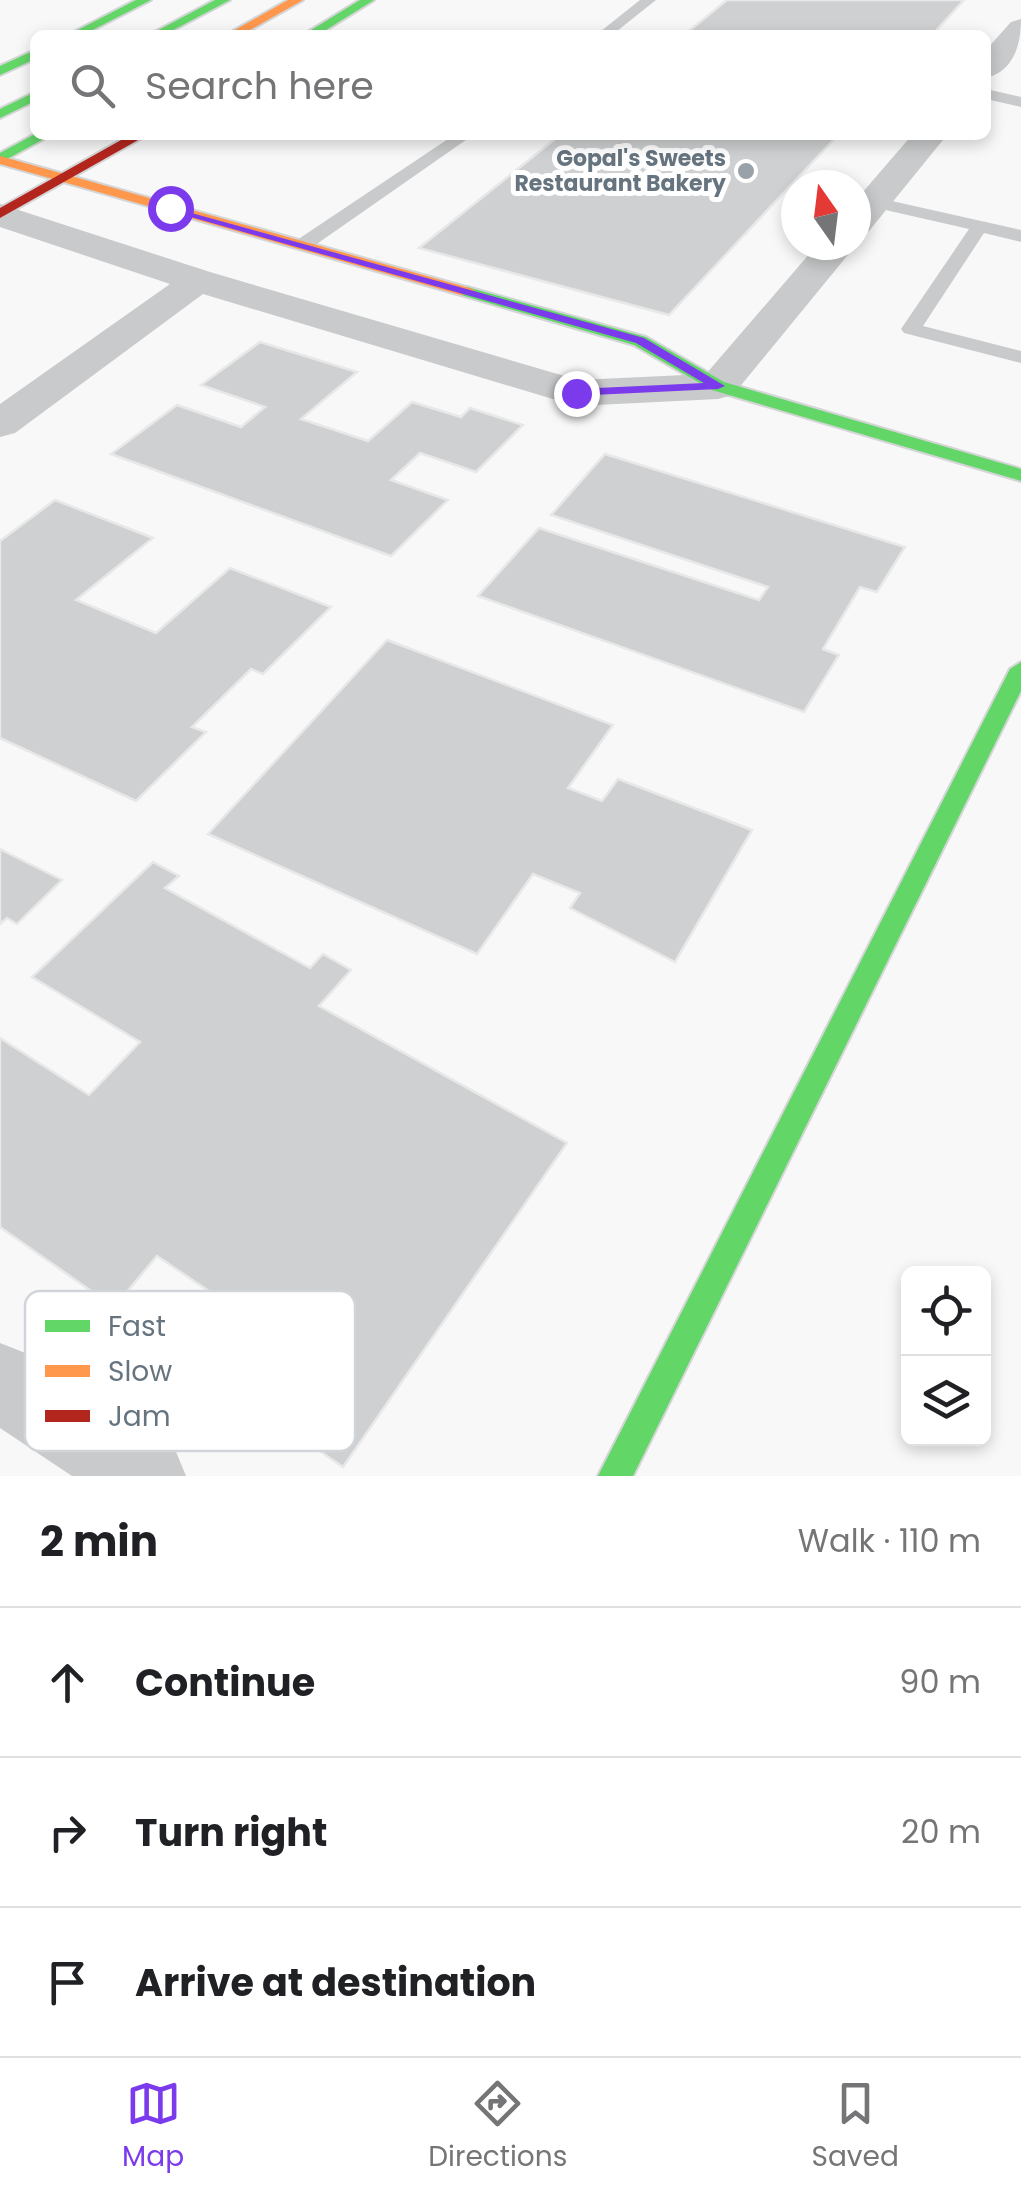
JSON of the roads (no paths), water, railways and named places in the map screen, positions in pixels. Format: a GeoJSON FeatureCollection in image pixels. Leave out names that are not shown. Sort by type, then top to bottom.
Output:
{"type":"FeatureCollection","features":[{"type":"Feature","properties":{"kind":"main road"},"geometry":{"type":"LineString","coordinates":[[84,30],[145,0]]}},
{"type":"Feature","properties":{"kind":"main road"},"geometry":{"type":"LineString","coordinates":[[165,30],[224,0]]}},
{"type":"Feature","properties":{"kind":"main road"},"geometry":{"type":"LineString","coordinates":[[241,30],[297,0]]}},
{"type":"Feature","properties":{"kind":"main road"},"geometry":{"type":"LineString","coordinates":[[317,30],[368,0]]}},
{"type":"Feature","properties":{"kind":"main road"},"geometry":{"type":"LineString","coordinates":[[0,71],[30,56]]}},
{"type":"Feature","properties":{"kind":"main road"},"geometry":{"type":"LineString","coordinates":[[0,114],[30,99]]}},
{"type":"Feature","properties":{"kind":"main road"},"geometry":{"type":"LineString","coordinates":[[0,160],[35,140]]}},
{"type":"Feature","properties":{"kind":"main road"},"geometry":{"type":"LineString","coordinates":[[0,214],[132,140]]}},
{"type":"Feature","properties":{"kind":"main road"},"geometry":{"type":"LineString","coordinates":[[0,160],[640,341],[718,386],[1021,475]]}},
{"type":"Feature","properties":{"kind":"main road"},"geometry":{"type":"LineString","coordinates":[[156,184],[170,208]]}},
{"type":"Feature","properties":{"kind":"main road"},"geometry":{"type":"LineString","coordinates":[[615,1476],[1021,669]]}},
{"type":"Feature","properties":{"kind":"street"},"geometry":{"type":"LineString","coordinates":[[991,64],[1021,28]]}},
{"type":"Feature","properties":{"kind":"street"},"geometry":{"type":"LineString","coordinates":[[871,205],[926,140]]}},
{"type":"Feature","properties":{"kind":"street"},"geometry":{"type":"LineString","coordinates":[[0,214],[196,280],[576,393],[718,386],[825,260]]}},
{"type":"Feature","properties":{"kind":"street"},"geometry":{"type":"LineString","coordinates":[[0,424],[177,299],[196,280]]}},
{"type":"Feature","properties":{"kind":"street"},"geometry":{"type":"LineString","coordinates":[[0,1382],[25,1398]]}},
{"type":"Feature","properties":{"kind":"street"},"geometry":{"type":"LineString","coordinates":[[106,1451],[145,1476]]}},
{"type":"Feature","properties":{"kind":"lane"},"geometry":{"type":"LineString","coordinates":[[610,30],[648,0]]}},
{"type":"Feature","properties":{"kind":"lane"},"geometry":{"type":"LineString","coordinates":[[991,95],[1021,102]]}},
{"type":"Feature","properties":{"kind":"lane"},"geometry":{"type":"LineString","coordinates":[[304,244],[458,140]]}},
{"type":"Feature","properties":{"kind":"lane"},"geometry":{"type":"LineString","coordinates":[[871,213],[980,226],[1021,236]]}},
{"type":"Feature","properties":{"kind":"lane"},"geometry":{"type":"LineString","coordinates":[[980,226],[911,329],[1021,357]]}},
{"type":"Feature","properties":{"kind":"place","name":"Gopal's Sweets Restaurant Bakery"},"geometry":{"type":"Point","coordinates":[746,171]}}]}
